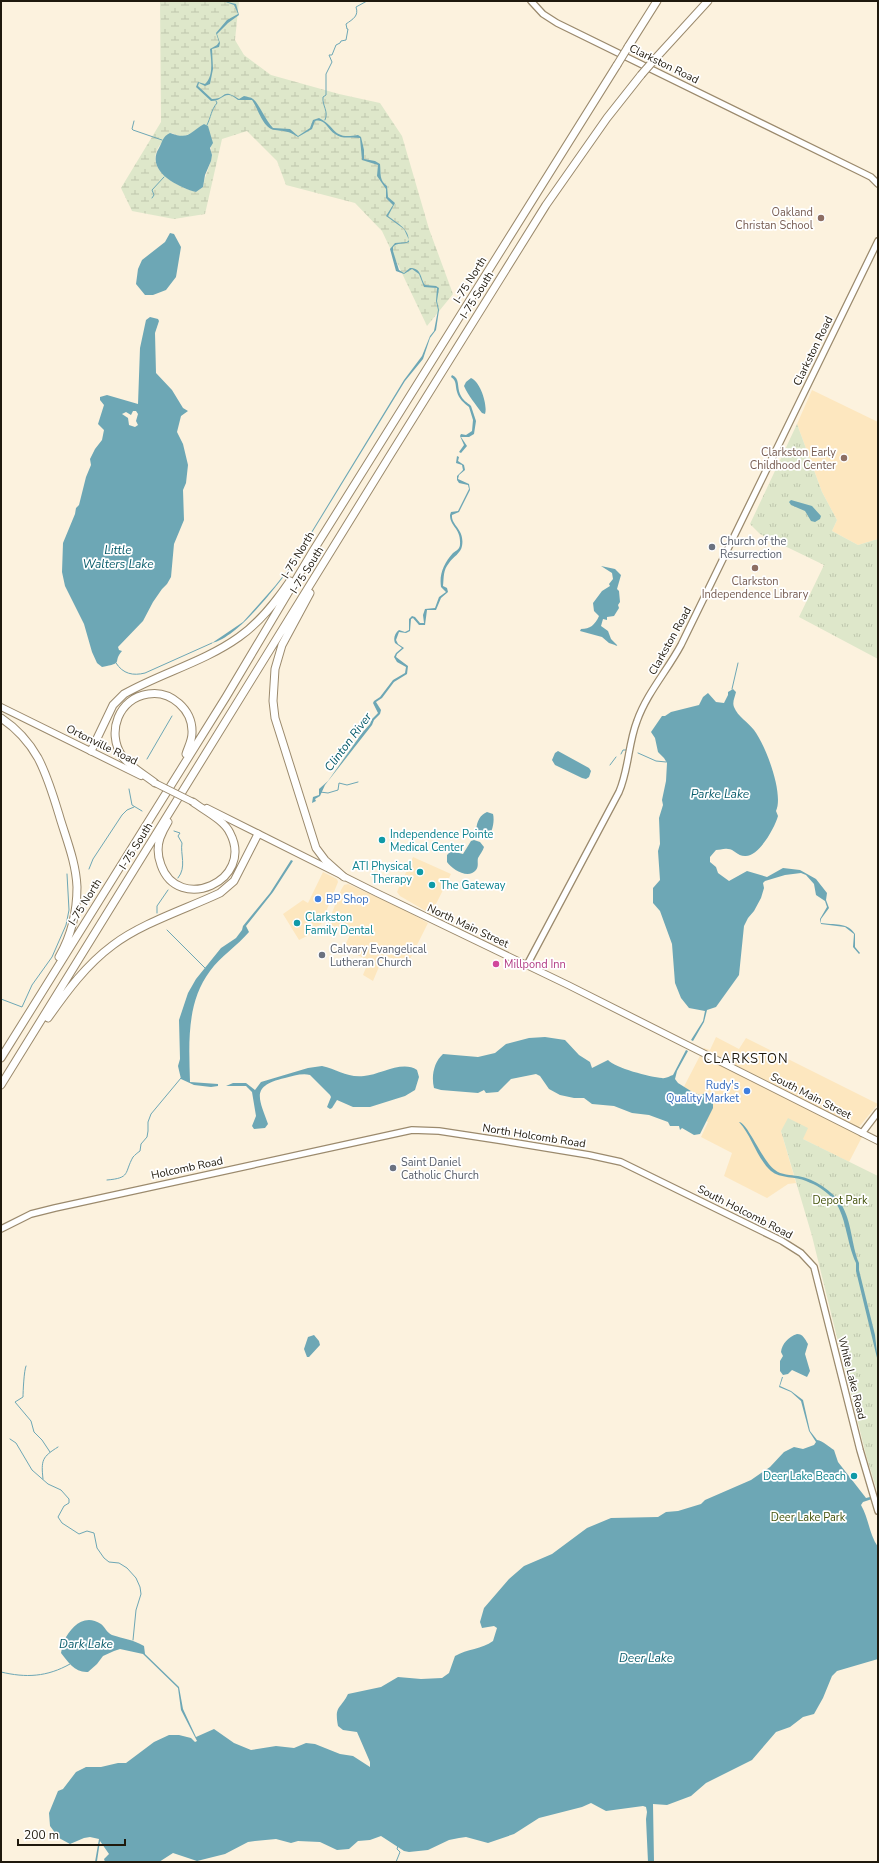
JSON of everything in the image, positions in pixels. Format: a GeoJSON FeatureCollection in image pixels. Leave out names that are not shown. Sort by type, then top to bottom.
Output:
{"type":"FeatureCollection","features":[{"type":"Feature","properties":{"kind":"highway","name":"I-75 North"},"geometry":{"type":"LineString","coordinates":[[1,1058],[177,773],[226,697],[313,551],[657,1]]}},
{"type":"Feature","properties":{"kind":"highway","name":"I-75 South"},"geometry":{"type":"LineString","coordinates":[[1,1085],[546,205],[593,137],[641,75],[708,1]]}},
{"type":"Feature","properties":{"kind":"highway"},"geometry":{"type":"LineString","coordinates":[[334,547],[282,645],[275,669],[273,701],[278,731],[316,848],[325,860],[344,877]]}},
{"type":"Feature","properties":{"kind":"highway"},"geometry":{"type":"LineString","coordinates":[[90,751],[113,705],[124,694],[209,654],[239,637],[268,611],[308,554],[313,551]]}},
{"type":"Feature","properties":{"kind":"highway"},"geometry":{"type":"LineString","coordinates":[[155,783],[122,756],[116,743],[115,730],[117,719],[125,706],[135,698],[148,694],[162,695],[175,700],[187,713],[192,726],[191,739],[177,773]]}},
{"type":"Feature","properties":{"kind":"highway"},"geometry":{"type":"LineString","coordinates":[[1,718],[22,736],[38,758],[54,797],[72,855],[77,885],[75,910],[67,940],[38,992],[30,1010]]}},
{"type":"Feature","properties":{"kind":"highway"},"geometry":{"type":"LineString","coordinates":[[175,803],[160,837],[159,859],[163,870],[170,879],[183,887],[196,889],[213,886],[223,880],[234,862],[235,848],[227,828],[193,802]]}},
{"type":"Feature","properties":{"kind":"highway"},"geometry":{"type":"LineString","coordinates":[[11,1070],[70,986],[92,962],[122,938],[227,888],[234,881],[258,834]]}},
{"type":"Feature","properties":{"kind":"main road","name":"Ortonville Road"},"geometry":{"type":"LineString","coordinates":[[1,707],[193,802]]}},
{"type":"Feature","properties":{"kind":"main road","name":"North Main Street"},"geometry":{"type":"LineString","coordinates":[[193,802],[527,965],[734,1069]]}},
{"type":"Feature","properties":{"kind":"main road","name":"South Main Street"},"geometry":{"type":"LineString","coordinates":[[734,1069],[878,1141]]}},
{"type":"Feature","properties":{"kind":"street","name":"Clarkston Road"},"geometry":{"type":"LineString","coordinates":[[531,1],[543,14],[557,23],[863,173],[878,184]]}},
{"type":"Feature","properties":{"kind":"street","name":"Clarkston Road"},"geometry":{"type":"LineString","coordinates":[[527,965],[619,792],[626,776],[633,732],[644,704],[671,664],[878,241]]}},
{"type":"Feature","properties":{"kind":"street"},"geometry":{"type":"LineString","coordinates":[[862,1133],[878,1112]]}},
{"type":"Feature","properties":{"kind":"street","name":"North Holcomb Road"},"geometry":{"type":"LineString","coordinates":[[380,1137],[413,1130],[428,1130],[592,1156],[621,1162],[679,1190]]}},
{"type":"Feature","properties":{"kind":"street","name":"Holcomb Road"},"geometry":{"type":"LineString","coordinates":[[1,1229],[30,1214],[380,1137]]}},
{"type":"Feature","properties":{"kind":"street","name":"South Holcomb Road"},"geometry":{"type":"LineString","coordinates":[[679,1190],[782,1241],[801,1253]]}},
{"type":"Feature","properties":{"kind":"street","name":"White Lake Road"},"geometry":{"type":"LineString","coordinates":[[801,1253],[814,1267],[860,1450],[878,1511]]}},
{"type":"Feature","properties":{"kind":"shaded area","name":"Clarkston Early Childhood Center"},"geometry":{"type":"Polygon","coordinates":[[[812,390],[878,422],[878,539],[858,545],[832,531],[837,520],[822,492],[797,424],[812,390]]]}},
{"type":"Feature","properties":{"kind":"shaded area"},"geometry":{"type":"Polygon","coordinates":[[[413,857],[451,874],[431,914],[400,896],[397,892],[413,857]]]}},
{"type":"Feature","properties":{"kind":"shaded area"},"geometry":{"type":"Polygon","coordinates":[[[323,872],[337,879],[338,882],[321,924],[309,935],[299,940],[283,914],[303,900],[308,903],[323,872]]]}},
{"type":"Feature","properties":{"kind":"shaded area"},"geometry":{"type":"Polygon","coordinates":[[[348,884],[403,909],[428,923],[407,965],[384,955],[373,981],[363,975],[369,960],[343,949],[350,935],[328,923],[341,890],[344,885],[348,884]]]}},
{"type":"Feature","properties":{"kind":"shaded area"},"geometry":{"type":"Polygon","coordinates":[[[716,1037],[739,1049],[746,1038],[878,1104],[859,1127],[862,1137],[849,1162],[803,1139],[781,1131],[796,1183],[788,1184],[767,1198],[724,1176],[732,1153],[701,1137],[708,1122],[690,1113],[677,1100],[704,1048],[710,1050],[716,1037]]]}},
{"type":"Feature","properties":{"kind":"green space"},"geometry":{"type":"Polygon","coordinates":[[[160,1],[239,1],[235,40],[244,55],[271,75],[339,94],[380,103],[402,136],[429,229],[453,294],[427,326],[382,231],[355,203],[286,185],[277,161],[247,131],[222,139],[205,214],[174,219],[132,211],[121,188],[161,122],[160,1]],[[204,124],[185,136],[172,133],[161,143],[157,150],[155,158],[157,166],[167,178],[174,183],[196,192],[203,187],[211,159],[212,141],[204,124]]]}},
{"type":"Feature","properties":{"kind":"green space"},"geometry":{"type":"Polygon","coordinates":[[[797,424],[822,492],[837,520],[832,531],[858,545],[878,539],[878,659],[799,617],[824,565],[760,534],[750,524],[797,424]]]}},
{"type":"Feature","properties":{"kind":"green space","name":"Depot Park"},"geometry":{"type":"Polygon","coordinates":[[[788,1118],[808,1128],[803,1139],[878,1176],[878,1494],[866,1455],[812,1236],[781,1131],[788,1118]]]}},
{"type":"Feature","properties":{"kind":"water"},"geometry":{"type":"Polygon","coordinates":[[[223,1],[236,4],[239,15],[217,34],[220,43],[219,47],[212,49],[213,69],[210,84],[205,86],[199,83],[198,86],[212,99],[217,99],[224,94],[229,94],[239,99],[244,96],[251,98],[255,101],[273,128],[290,129],[298,136],[310,128],[313,120],[319,118],[343,136],[358,135],[361,137],[364,150],[364,159],[375,161],[380,164],[381,176],[384,184],[387,186],[388,197],[395,203],[388,216],[404,229],[386,216],[393,205],[386,198],[386,189],[377,176],[378,165],[362,160],[360,138],[338,136],[332,132],[324,122],[318,120],[315,121],[312,129],[298,137],[289,132],[271,129],[264,122],[252,100],[238,100],[230,95],[227,95],[215,100],[211,101],[196,87],[198,82],[205,84],[210,77],[210,49],[219,42],[216,33],[227,20],[238,14],[234,5],[223,1]]]}},
{"type":"Feature","properties":{"kind":"water"},"geometry":{"type":"Polygon","coordinates":[[[204,124],[208,126],[213,143],[210,148],[212,155],[205,175],[203,187],[196,192],[173,182],[166,177],[156,164],[156,156],[165,136],[170,133],[185,136],[192,133],[204,124]]]}},
{"type":"Feature","properties":{"kind":"water"},"geometry":{"type":"Polygon","coordinates":[[[170,233],[174,234],[181,247],[176,277],[166,290],[153,295],[145,295],[136,284],[138,269],[142,260],[165,242],[170,233]]]}},
{"type":"Feature","properties":{"kind":"water"},"geometry":{"type":"Polygon","coordinates":[[[409,240],[407,243],[395,245],[393,247],[399,270],[404,273],[410,268],[414,268],[419,272],[425,285],[436,286],[439,288],[437,301],[439,310],[436,330],[430,338],[423,359],[405,381],[291,567],[266,599],[244,622],[233,632],[212,643],[243,622],[290,567],[404,380],[422,356],[430,336],[434,331],[438,310],[436,301],[437,288],[424,287],[419,274],[412,269],[404,274],[396,271],[390,249],[395,243],[407,242],[409,240]]]}},
{"type":"Feature","properties":{"kind":"water","name":"Little Walters Lake"},"geometry":{"type":"Polygon","coordinates":[[[150,317],[158,319],[159,321],[155,333],[156,373],[172,390],[183,408],[188,411],[181,416],[177,432],[183,444],[188,465],[186,483],[183,490],[184,520],[174,544],[171,577],[153,602],[143,621],[118,647],[119,650],[122,651],[117,662],[109,666],[102,667],[97,663],[92,652],[84,624],[65,586],[62,572],[63,543],[76,508],[79,505],[86,477],[91,465],[90,459],[102,440],[104,430],[98,424],[104,405],[100,400],[100,397],[107,395],[138,404],[140,348],[146,320],[150,317]],[[133,411],[131,415],[126,412],[122,414],[128,418],[129,425],[135,427],[138,425],[136,421],[138,414],[136,411],[133,411]]]}},
{"type":"Feature","properties":{"kind":"water"},"geometry":{"type":"Polygon","coordinates":[[[452,375],[455,376],[457,380],[461,396],[471,406],[476,421],[474,434],[469,437],[461,437],[467,446],[461,453],[459,452],[464,445],[460,436],[461,434],[466,435],[472,431],[473,420],[469,407],[462,401],[456,390],[455,382],[451,377],[452,375]]]}},
{"type":"Feature","properties":{"kind":"water"},"geometry":{"type":"Polygon","coordinates":[[[471,378],[480,388],[484,399],[486,410],[485,414],[482,413],[477,407],[464,386],[471,378]]]}},
{"type":"Feature","properties":{"kind":"water"},"geometry":{"type":"Polygon","coordinates":[[[457,456],[459,457],[458,461],[464,465],[465,470],[459,475],[458,479],[469,484],[470,490],[459,512],[452,515],[452,519],[462,536],[462,546],[445,571],[443,586],[447,588],[448,592],[441,598],[436,610],[427,610],[425,625],[419,625],[413,618],[411,619],[410,631],[406,633],[399,632],[396,640],[398,644],[404,648],[397,654],[396,657],[408,666],[407,674],[394,682],[382,698],[376,702],[381,710],[380,714],[325,785],[320,796],[312,803],[313,797],[319,795],[319,789],[328,781],[370,724],[372,719],[378,713],[373,703],[374,701],[380,697],[393,680],[405,673],[406,667],[397,662],[394,657],[402,648],[394,641],[396,633],[399,630],[405,632],[409,630],[409,619],[412,616],[415,617],[420,623],[424,623],[423,615],[425,609],[435,608],[439,597],[446,592],[441,587],[443,569],[447,561],[460,546],[459,534],[450,519],[450,515],[451,512],[458,511],[469,489],[468,485],[459,483],[457,480],[457,476],[463,470],[462,465],[456,463],[457,456]]]}},
{"type":"Feature","properties":{"kind":"water"},"geometry":{"type":"Polygon","coordinates":[[[791,500],[812,506],[821,516],[820,519],[815,522],[811,521],[805,511],[791,505],[789,502],[791,500]]]}},
{"type":"Feature","properties":{"kind":"water"},"geometry":{"type":"Polygon","coordinates":[[[601,566],[615,569],[621,575],[617,589],[619,591],[619,608],[614,616],[607,617],[607,620],[603,619],[601,626],[608,631],[611,639],[618,646],[609,643],[602,637],[580,631],[581,629],[592,626],[596,622],[599,616],[594,611],[593,603],[602,591],[610,586],[609,584],[613,579],[612,573],[601,566]]]}},
{"type":"Feature","properties":{"kind":"water","name":"Parke Lake"},"geometry":{"type":"Polygon","coordinates":[[[733,689],[736,692],[733,703],[736,711],[759,737],[768,758],[778,793],[776,811],[778,816],[770,834],[756,852],[745,856],[740,855],[730,849],[716,850],[710,857],[710,862],[716,867],[718,873],[729,881],[747,871],[767,877],[783,868],[800,870],[816,879],[827,893],[826,900],[829,908],[821,919],[821,923],[840,925],[844,926],[852,930],[855,934],[855,947],[860,953],[859,954],[853,947],[854,934],[845,927],[821,924],[820,919],[827,907],[825,901],[816,895],[814,884],[806,875],[801,873],[785,875],[765,881],[763,883],[764,888],[761,898],[744,926],[739,975],[716,1007],[707,1010],[704,1022],[693,1041],[691,1040],[703,1021],[705,1011],[689,1008],[681,998],[675,983],[672,944],[660,911],[653,903],[653,888],[660,880],[658,851],[660,844],[659,818],[663,805],[662,800],[666,781],[667,763],[658,752],[655,738],[651,732],[662,716],[665,716],[671,712],[699,705],[703,697],[708,693],[716,702],[724,703],[728,692],[733,689]]]}},
{"type":"Feature","properties":{"kind":"water"},"geometry":{"type":"Polygon","coordinates":[[[558,751],[589,768],[591,771],[589,777],[586,779],[582,778],[555,765],[552,760],[555,753],[558,751]]]}},
{"type":"Feature","properties":{"kind":"water"},"geometry":{"type":"Polygon","coordinates":[[[487,812],[493,814],[494,821],[489,835],[485,839],[477,834],[477,827],[478,821],[482,815],[487,812]]]}},
{"type":"Feature","properties":{"kind":"water"},"geometry":{"type":"Polygon","coordinates":[[[474,840],[480,842],[484,847],[478,858],[478,866],[476,870],[473,873],[465,874],[453,868],[447,862],[447,855],[451,851],[463,854],[471,841],[474,840]]]}},
{"type":"Feature","properties":{"kind":"water"},"geometry":{"type":"Polygon","coordinates":[[[291,860],[293,861],[273,892],[246,926],[249,932],[214,966],[202,983],[197,996],[191,1024],[189,1053],[190,1082],[218,1084],[218,1086],[211,1087],[194,1085],[181,1079],[178,1066],[180,1059],[179,1020],[188,993],[196,979],[221,948],[236,938],[243,926],[270,893],[291,860]]]}},
{"type":"Feature","properties":{"kind":"water"},"geometry":{"type":"Polygon","coordinates":[[[545,1037],[565,1040],[579,1055],[590,1062],[592,1068],[608,1060],[625,1069],[663,1078],[673,1075],[686,1050],[688,1051],[677,1071],[675,1079],[678,1083],[694,1093],[700,1095],[706,1093],[713,1099],[713,1108],[700,1134],[694,1135],[682,1128],[680,1130],[679,1126],[670,1126],[668,1122],[649,1115],[632,1113],[614,1106],[592,1104],[584,1098],[574,1098],[560,1095],[549,1089],[540,1076],[536,1074],[511,1079],[498,1092],[486,1093],[484,1090],[478,1093],[434,1088],[433,1079],[435,1065],[443,1054],[478,1057],[495,1053],[506,1044],[529,1038],[545,1037]]]}},
{"type":"Feature","properties":{"kind":"water"},"geometry":{"type":"Polygon","coordinates":[[[322,1066],[352,1076],[370,1075],[398,1067],[411,1067],[417,1070],[419,1077],[415,1090],[405,1096],[370,1107],[353,1107],[337,1100],[330,1109],[327,1107],[331,1097],[330,1095],[310,1075],[298,1075],[274,1081],[266,1085],[260,1094],[260,1100],[268,1124],[265,1128],[254,1129],[252,1126],[256,1116],[252,1092],[246,1086],[226,1086],[233,1083],[246,1083],[255,1090],[261,1082],[308,1068],[322,1066]]]}},
{"type":"Feature","properties":{"kind":"water"},"geometry":{"type":"Polygon","coordinates":[[[739,1122],[747,1129],[765,1159],[777,1172],[798,1176],[817,1183],[828,1190],[841,1204],[845,1211],[859,1263],[859,1270],[875,1335],[878,1362],[856,1271],[856,1263],[842,1215],[837,1205],[830,1196],[820,1188],[802,1179],[775,1174],[771,1171],[739,1122]]]}},
{"type":"Feature","properties":{"kind":"water"},"geometry":{"type":"Polygon","coordinates":[[[797,1334],[802,1336],[808,1344],[805,1354],[810,1371],[807,1377],[792,1370],[788,1374],[783,1375],[780,1371],[780,1361],[783,1356],[781,1352],[783,1346],[788,1339],[797,1334]]]}},
{"type":"Feature","properties":{"kind":"water"},"geometry":{"type":"Polygon","coordinates":[[[314,1335],[319,1341],[320,1345],[309,1357],[307,1357],[304,1349],[308,1337],[314,1335]]]}},
{"type":"Feature","properties":{"kind":"water","name":"Deer Lake"},"geometry":{"type":"Polygon","coordinates":[[[782,1377],[780,1386],[791,1391],[803,1400],[810,1431],[817,1440],[834,1450],[838,1462],[866,1498],[878,1495],[878,1497],[863,1502],[861,1505],[878,1547],[878,1659],[837,1671],[832,1676],[823,1698],[814,1714],[803,1717],[790,1727],[776,1732],[752,1760],[706,1783],[691,1796],[667,1805],[653,1804],[654,1862],[648,1862],[647,1812],[646,1807],[643,1806],[606,1811],[591,1803],[582,1807],[539,1818],[514,1834],[488,1843],[466,1837],[449,1840],[428,1850],[409,1852],[404,1851],[381,1836],[370,1840],[358,1841],[349,1849],[337,1850],[320,1842],[298,1841],[291,1843],[276,1839],[248,1842],[225,1854],[197,1861],[173,1853],[159,1862],[105,1862],[104,1859],[109,1854],[100,1841],[97,1861],[95,1862],[99,1839],[90,1837],[84,1838],[70,1844],[59,1838],[50,1826],[49,1813],[58,1791],[63,1789],[76,1772],[86,1767],[101,1767],[118,1763],[126,1763],[154,1742],[169,1735],[179,1735],[191,1738],[195,1742],[197,1741],[181,1710],[178,1688],[143,1654],[120,1649],[103,1656],[88,1672],[79,1671],[69,1663],[61,1653],[62,1646],[70,1631],[79,1623],[89,1620],[95,1621],[101,1624],[112,1635],[132,1640],[144,1646],[145,1654],[179,1687],[183,1709],[196,1737],[214,1729],[234,1743],[251,1750],[276,1746],[294,1748],[306,1743],[315,1744],[340,1754],[353,1756],[370,1767],[370,1762],[357,1732],[343,1730],[338,1726],[337,1714],[348,1694],[381,1687],[398,1677],[421,1679],[442,1678],[449,1673],[455,1656],[489,1644],[493,1641],[497,1628],[494,1626],[482,1628],[480,1622],[484,1608],[509,1579],[524,1566],[552,1554],[587,1528],[611,1518],[658,1517],[666,1512],[678,1511],[701,1504],[705,1500],[751,1480],[770,1467],[784,1452],[794,1447],[803,1449],[814,1445],[816,1442],[809,1431],[801,1401],[791,1392],[779,1387],[782,1377]]]}},
{"type":"Feature","properties":{"kind":"waterway"},"geometry":{"type":"LineString","coordinates":[[325,120],[326,111],[323,103],[323,97],[326,95],[326,74],[332,62],[329,55],[332,55],[336,45],[341,41],[346,40],[348,29],[346,24],[356,15],[356,7],[367,1]]}},
{"type":"Feature","properties":{"kind":"waterway"},"geometry":{"type":"LineString","coordinates":[[207,125],[212,111],[217,103],[216,101]]}},
{"type":"Feature","properties":{"kind":"waterway"},"geometry":{"type":"LineString","coordinates":[[134,121],[133,130],[162,140]]}},
{"type":"Feature","properties":{"kind":"waterway"},"geometry":{"type":"LineString","coordinates":[[152,198],[154,195],[152,190],[164,177]]}},
{"type":"Feature","properties":{"kind":"waterway"},"geometry":{"type":"LineString","coordinates":[[116,663],[125,672],[132,674],[145,673],[212,643]]}},
{"type":"Feature","properties":{"kind":"waterway"},"geometry":{"type":"LineString","coordinates":[[732,689],[738,663]]}},
{"type":"Feature","properties":{"kind":"waterway"},"geometry":{"type":"LineString","coordinates":[[147,759],[172,716]]}},
{"type":"Feature","properties":{"kind":"waterway"},"geometry":{"type":"LineString","coordinates":[[621,754],[623,750],[627,750]]}},
{"type":"Feature","properties":{"kind":"waterway"},"geometry":{"type":"LineString","coordinates":[[638,753],[656,761],[666,762]]}},
{"type":"Feature","properties":{"kind":"waterway"},"geometry":{"type":"LineString","coordinates":[[610,765],[616,757]]}},
{"type":"Feature","properties":{"kind":"waterway"},"geometry":{"type":"LineString","coordinates":[[320,792],[328,793],[338,790],[339,783],[347,785],[358,782]]}},
{"type":"Feature","properties":{"kind":"waterway"},"geometry":{"type":"LineString","coordinates":[[129,789],[132,805],[142,811]]}},
{"type":"Feature","properties":{"kind":"waterway"},"geometry":{"type":"LineString","coordinates":[[89,869],[93,859],[122,815],[127,810],[134,807]]}},
{"type":"Feature","properties":{"kind":"waterway"},"geometry":{"type":"LineString","coordinates":[[174,831],[180,833],[178,836],[182,843],[183,865],[181,874],[178,878]]}},
{"type":"Feature","properties":{"kind":"waterway"},"geometry":{"type":"LineString","coordinates":[[1,999],[22,1007],[32,985],[52,957],[66,925],[69,910],[67,874]]}},
{"type":"Feature","properties":{"kind":"waterway"},"geometry":{"type":"LineString","coordinates":[[157,913],[157,906],[168,890]]}},
{"type":"Feature","properties":{"kind":"waterway"},"geometry":{"type":"LineString","coordinates":[[167,930],[205,968]]}},
{"type":"Feature","properties":{"kind":"waterway"},"geometry":{"type":"LineString","coordinates":[[107,1180],[120,1178],[126,1174],[133,1157],[140,1151],[141,1144],[147,1137],[148,1122],[151,1114],[181,1078]]}},
{"type":"Feature","properties":{"kind":"waterway"},"geometry":{"type":"LineString","coordinates":[[26,1366],[23,1397],[15,1402],[31,1421],[34,1432],[42,1440],[50,1452]]}},
{"type":"Feature","properties":{"kind":"waterway"},"geometry":{"type":"LineString","coordinates":[[10,1439],[16,1443],[32,1470],[48,1484],[61,1490],[69,1499],[69,1503],[64,1506],[58,1517],[62,1523],[79,1534],[87,1531],[94,1533],[97,1548],[104,1558],[109,1562],[119,1563],[127,1568],[136,1578],[141,1594],[136,1610],[133,1640]]}},
{"type":"Feature","properties":{"kind":"waterway"},"geometry":{"type":"LineString","coordinates":[[43,1479],[42,1467],[44,1460],[58,1447]]}},
{"type":"Feature","properties":{"kind":"waterway"},"geometry":{"type":"LineString","coordinates":[[1,1672],[28,1676],[53,1672],[70,1664]]}},
{"type":"Feature","properties":{"kind":"waterway"},"geometry":{"type":"LineString","coordinates":[[396,1862],[400,1852],[397,1849],[398,1846]]}},
{"type":"Feature","properties":{"kind":"place","name":"Oakland Christan School"},"geometry":{"type":"Point","coordinates":[821,218]}},
{"type":"Feature","properties":{"kind":"place","name":"Clarkston Early Childhood Center"},"geometry":{"type":"Point","coordinates":[844,458]}},
{"type":"Feature","properties":{"kind":"place","name":"Church of the Resurrection"},"geometry":{"type":"Point","coordinates":[712,547]}},
{"type":"Feature","properties":{"kind":"place","name":"Clarkston Independence Library"},"geometry":{"type":"Point","coordinates":[755,568]}},
{"type":"Feature","properties":{"kind":"place","name":"Independence Pointe Medical Center"},"geometry":{"type":"Point","coordinates":[382,840]}},
{"type":"Feature","properties":{"kind":"place","name":"ATI Physical Therapy"},"geometry":{"type":"Point","coordinates":[420,872]}},
{"type":"Feature","properties":{"kind":"place","name":"The Gateway"},"geometry":{"type":"Point","coordinates":[432,885]}},
{"type":"Feature","properties":{"kind":"place","name":"BP Shop"},"geometry":{"type":"Point","coordinates":[318,899]}},
{"type":"Feature","properties":{"kind":"place","name":"Clarkston Family Dental"},"geometry":{"type":"Point","coordinates":[297,923]}},
{"type":"Feature","properties":{"kind":"place","name":"Calvary Evangelical Lutheran Church"},"geometry":{"type":"Point","coordinates":[322,955]}},
{"type":"Feature","properties":{"kind":"place","name":"Millpond Inn"},"geometry":{"type":"Point","coordinates":[496,964]}},
{"type":"Feature","properties":{"kind":"place","name":"Rudy's Quality Market"},"geometry":{"type":"Point","coordinates":[747,1091]}},
{"type":"Feature","properties":{"kind":"place","name":"Saint Daniel Catholic Church"},"geometry":{"type":"Point","coordinates":[393,1168]}},
{"type":"Feature","properties":{"kind":"place","name":"Deer Lake Beach"},"geometry":{"type":"Point","coordinates":[854,1476]}},
{"type":"Feature","properties":{"kind":"district","name":"CLARKSTON"},"geometry":{"type":"Point","coordinates":[746,1059]}},
{"type":"Feature","properties":{"kind":"water label","name":"Clinton River"},"geometry":{"type":"Point","coordinates":[348,742]}},
{"type":"Feature","properties":{"kind":"water label","name":"Dark Lake"},"geometry":{"type":"Point","coordinates":[86,1644]}},
{"type":"Feature","properties":{"kind":"park label","name":"Deer Lake Park"},"geometry":{"type":"Point","coordinates":[808,1517]}}]}
